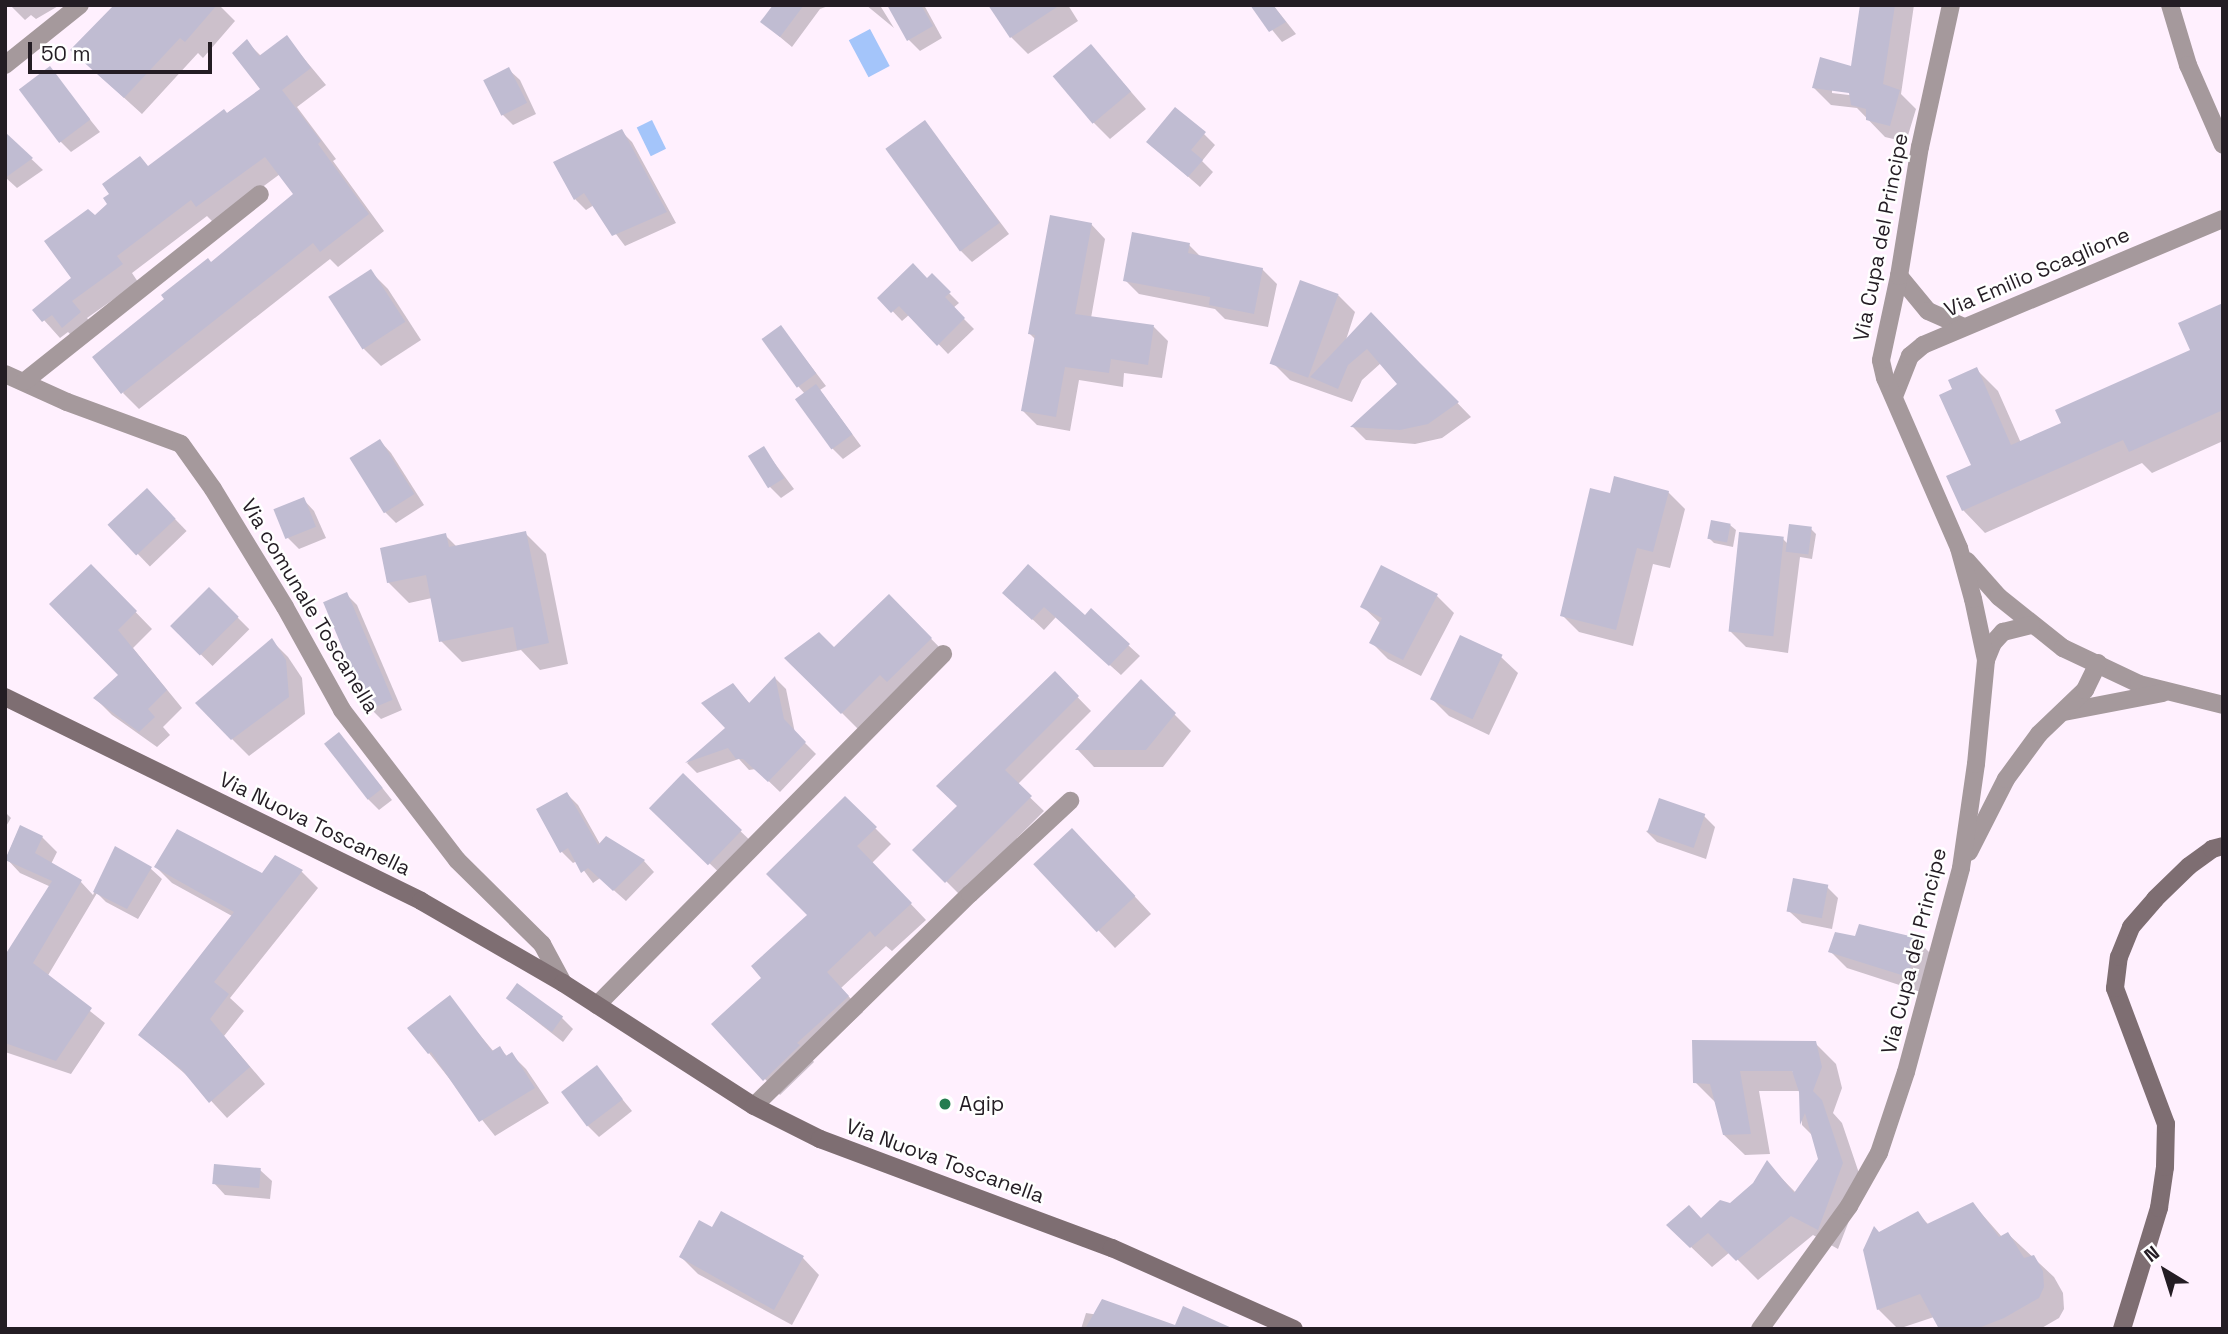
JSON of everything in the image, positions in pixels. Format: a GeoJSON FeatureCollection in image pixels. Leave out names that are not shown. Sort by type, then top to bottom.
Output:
{"type":"FeatureCollection","features":[{"type":"Feature","properties":{"kind":"main road","name":"Via Nuova Toscanella"},"geometry":{"type":"LineString","coordinates":[[5,697],[421,901],[563,983],[754,1106],[820,1139],[1112,1248],[1294,1329]]}},
{"type":"Feature","properties":{"kind":"main road"},"geometry":{"type":"LineString","coordinates":[[2122,1329],[2159,1208],[2165,1167],[2166,1124],[2115,988],[2119,957],[2131,927],[2155,899],[2189,866],[2212,849],[2223,846]]}},
{"type":"Feature","properties":{"kind":"street"},"geometry":{"type":"LineString","coordinates":[[5,65],[80,5]]}},
{"type":"Feature","properties":{"kind":"street","name":"Via Cupa del Principe"},"geometry":{"type":"LineString","coordinates":[[1951,5],[1920,147],[1899,276],[1881,360],[1885,377],[1895,394],[1959,548],[1974,573],[2031,625],[2063,648],[2139,684],[2223,705]]}},
{"type":"Feature","properties":{"kind":"street"},"geometry":{"type":"LineString","coordinates":[[2170,5],[2188,65],[2223,145]]}},
{"type":"Feature","properties":{"kind":"street"},"geometry":{"type":"LineString","coordinates":[[25,381],[260,194]]}},
{"type":"Feature","properties":{"kind":"street","name":"Via Emilio Scaglione"},"geometry":{"type":"LineString","coordinates":[[1895,394],[1910,356],[1923,345],[2223,219]]}},
{"type":"Feature","properties":{"kind":"street"},"geometry":{"type":"LineString","coordinates":[[1899,276],[1928,311],[1964,327]]}},
{"type":"Feature","properties":{"kind":"street","name":"Via comunale Toscanella"},"geometry":{"type":"LineString","coordinates":[[5,374],[67,402],[181,444],[213,489],[278,596],[342,710],[457,860],[542,944],[563,983]]}},
{"type":"Feature","properties":{"kind":"street","name":"Via Cupa del Principe"},"geometry":{"type":"LineString","coordinates":[[1760,1329],[1849,1206],[1879,1153],[1906,1072],[1961,868],[1976,764],[1986,660],[1959,548]]}},
{"type":"Feature","properties":{"kind":"street"},"geometry":{"type":"LineString","coordinates":[[1986,660],[1993,643],[2003,632],[2031,625]]}},
{"type":"Feature","properties":{"kind":"street"},"geometry":{"type":"LineString","coordinates":[[597,1005],[943,654]]}},
{"type":"Feature","properties":{"kind":"street"},"geometry":{"type":"LineString","coordinates":[[1961,868],[2006,779],[2039,734],[2085,690],[2098,663]]}},
{"type":"Feature","properties":{"kind":"street"},"geometry":{"type":"LineString","coordinates":[[2064,712],[2169,692]]}},
{"type":"Feature","properties":{"kind":"street"},"geometry":{"type":"LineString","coordinates":[[1976,764],[1987,776],[2006,779]]}},
{"type":"Feature","properties":{"kind":"street"},"geometry":{"type":"LineString","coordinates":[[754,1106],[950,912],[1070,801]]}},
{"type":"Feature","properties":{"kind":"water"},"geometry":{"type":"Polygon","coordinates":[[[870,29],[890,66],[869,77],[849,40],[870,29]]]}},
{"type":"Feature","properties":{"kind":"water"},"geometry":{"type":"Polygon","coordinates":[[[652,120],[666,149],[651,156],[637,127],[652,120]]]}},
{"type":"Feature","properties":{"kind":"building"},"geometry":{"type":"Polygon","coordinates":[[[114,5],[217,5],[185,42],[180,38],[124,98],[70,50],[114,5]]]}},
{"type":"Feature","properties":{"kind":"building"},"geometry":{"type":"Polygon","coordinates":[[[773,5],[804,5],[780,37],[760,22],[773,5]]]}},
{"type":"Feature","properties":{"kind":"building"},"geometry":{"type":"Polygon","coordinates":[[[887,5],[921,5],[933,26],[907,41],[887,5]]]}},
{"type":"Feature","properties":{"kind":"building"},"geometry":{"type":"Polygon","coordinates":[[[988,5],[1060,5],[1010,38],[988,5]]]}},
{"type":"Feature","properties":{"kind":"building"},"geometry":{"type":"Polygon","coordinates":[[[1250,5],[1273,5],[1286,22],[1269,32],[1250,5]]]}},
{"type":"Feature","properties":{"kind":"building"},"geometry":{"type":"Polygon","coordinates":[[[1860,5],[1895,5],[1883,84],[1900,90],[1890,126],[1866,120],[1866,109],[1851,105],[1849,93],[1812,88],[1820,57],[1851,66],[1860,5]]]}},
{"type":"Feature","properties":{"kind":"building"},"geometry":{"type":"Polygon","coordinates":[[[287,35],[311,68],[282,90],[321,141],[318,144],[369,214],[320,252],[313,243],[121,394],[92,357],[164,299],[161,295],[208,258],[211,262],[293,194],[265,157],[196,207],[191,200],[117,256],[123,264],[72,301],[81,312],[62,328],[52,315],[42,322],[32,310],[71,278],[44,241],[88,209],[95,215],[107,204],[103,198],[109,194],[102,184],[140,156],[148,166],[224,109],[227,113],[260,89],[232,53],[247,39],[259,56],[287,35]]]}},
{"type":"Feature","properties":{"kind":"building"},"geometry":{"type":"Polygon","coordinates":[[[1091,44],[1131,91],[1093,124],[1053,76],[1091,44]]]}},
{"type":"Feature","properties":{"kind":"building"},"geometry":{"type":"Polygon","coordinates":[[[50,66],[90,120],[59,143],[19,89],[50,66]]]}},
{"type":"Feature","properties":{"kind":"building"},"geometry":{"type":"Polygon","coordinates":[[[509,67],[527,103],[501,116],[483,80],[509,67]]]}},
{"type":"Feature","properties":{"kind":"building"},"geometry":{"type":"Polygon","coordinates":[[[1175,107],[1206,132],[1191,150],[1203,160],[1188,177],[1146,142],[1175,107]]]}},
{"type":"Feature","properties":{"kind":"building"},"geometry":{"type":"Polygon","coordinates":[[[925,120],[1000,223],[960,252],[885,149],[925,120]]]}},
{"type":"Feature","properties":{"kind":"building"},"geometry":{"type":"Polygon","coordinates":[[[622,129],[667,212],[612,236],[584,193],[574,200],[553,162],[622,129]]]}},
{"type":"Feature","properties":{"kind":"building"},"geometry":{"type":"Polygon","coordinates":[[[5,132],[33,158],[5,178],[5,132]]]}},
{"type":"Feature","properties":{"kind":"building"},"geometry":{"type":"Polygon","coordinates":[[[1050,215],[1092,223],[1075,314],[1154,325],[1148,365],[1111,359],[1109,373],[1065,367],[1056,417],[1021,411],[1035,335],[1028,334],[1050,215]]]}},
{"type":"Feature","properties":{"kind":"building"},"geometry":{"type":"Polygon","coordinates":[[[1132,232],[1190,243],[1188,253],[1263,268],[1254,314],[1209,305],[1210,297],[1123,281],[1132,232]]]}},
{"type":"Feature","properties":{"kind":"building"},"geometry":{"type":"Polygon","coordinates":[[[913,263],[927,278],[932,273],[951,292],[945,297],[965,318],[937,346],[899,306],[891,313],[877,298],[913,263]]]}},
{"type":"Feature","properties":{"kind":"building"},"geometry":{"type":"Polygon","coordinates":[[[371,269],[405,322],[363,350],[328,297],[371,269]]]}},
{"type":"Feature","properties":{"kind":"building"},"geometry":{"type":"Polygon","coordinates":[[[1300,280],[1339,294],[1308,378],[1270,364],[1300,280]]]}},
{"type":"Feature","properties":{"kind":"building"},"geometry":{"type":"Polygon","coordinates":[[[2223,303],[2223,410],[2129,452],[2123,440],[1962,511],[1946,476],[1971,465],[1939,395],[1952,389],[1948,380],[1977,367],[2011,445],[2061,423],[2055,410],[2190,350],[2178,323],[2223,303]]]}},
{"type":"Feature","properties":{"kind":"building"},"geometry":{"type":"Polygon","coordinates":[[[1371,312],[1459,402],[1428,424],[1400,430],[1350,427],[1397,384],[1367,349],[1348,365],[1338,389],[1310,377],[1371,312]]]}},
{"type":"Feature","properties":{"kind":"building"},"geometry":{"type":"Polygon","coordinates":[[[781,325],[816,374],[797,388],[762,339],[781,325]]]}},
{"type":"Feature","properties":{"kind":"building"},"geometry":{"type":"Polygon","coordinates":[[[816,384],[852,434],[831,449],[795,399],[816,384]]]}},
{"type":"Feature","properties":{"kind":"building"},"geometry":{"type":"Polygon","coordinates":[[[380,439],[414,494],[384,513],[349,458],[380,439]]]}},
{"type":"Feature","properties":{"kind":"building"},"geometry":{"type":"Polygon","coordinates":[[[764,446],[784,478],[768,488],[748,456],[764,446]]]}},
{"type":"Feature","properties":{"kind":"building"},"geometry":{"type":"Polygon","coordinates":[[[1614,476],[1669,491],[1653,552],[1637,548],[1616,630],[1560,616],[1590,488],[1610,493],[1614,476]]]}},
{"type":"Feature","properties":{"kind":"building"},"geometry":{"type":"Polygon","coordinates":[[[147,488],[176,519],[136,556],[108,525],[147,488]]]}},
{"type":"Feature","properties":{"kind":"building"},"geometry":{"type":"Polygon","coordinates":[[[304,497],[316,527],[285,539],[273,509],[304,497]]]}},
{"type":"Feature","properties":{"kind":"building"},"geometry":{"type":"Polygon","coordinates":[[[1711,520],[1731,524],[1727,542],[1707,539],[1711,520]]]}},
{"type":"Feature","properties":{"kind":"building"},"geometry":{"type":"Polygon","coordinates":[[[1789,524],[1812,527],[1808,555],[1786,552],[1789,524]]]}},
{"type":"Feature","properties":{"kind":"building"},"geometry":{"type":"Polygon","coordinates":[[[526,531],[549,643],[517,650],[513,627],[439,642],[426,575],[387,583],[380,548],[446,533],[449,547],[526,531]]]}},
{"type":"Feature","properties":{"kind":"building"},"geometry":{"type":"Polygon","coordinates":[[[1739,532],[1784,537],[1773,636],[1729,631],[1739,532]]]}},
{"type":"Feature","properties":{"kind":"building"},"geometry":{"type":"Polygon","coordinates":[[[91,564],[137,611],[118,630],[167,690],[148,709],[155,717],[139,732],[93,698],[118,675],[49,604],[91,564]]]}},
{"type":"Feature","properties":{"kind":"building"},"geometry":{"type":"Polygon","coordinates":[[[1028,564],[1085,615],[1091,608],[1130,644],[1109,666],[1044,607],[1032,620],[1002,593],[1028,564]]]}},
{"type":"Feature","properties":{"kind":"building"},"geometry":{"type":"Polygon","coordinates":[[[1381,565],[1438,594],[1403,660],[1369,643],[1382,618],[1360,607],[1381,565]]]}},
{"type":"Feature","properties":{"kind":"building"},"geometry":{"type":"Polygon","coordinates":[[[209,587],[239,617],[200,656],[170,626],[209,587]]]}},
{"type":"Feature","properties":{"kind":"building"},"geometry":{"type":"Polygon","coordinates":[[[347,592],[393,700],[369,710],[323,602],[347,592]]]}},
{"type":"Feature","properties":{"kind":"building"},"geometry":{"type":"Polygon","coordinates":[[[889,594],[932,638],[887,682],[880,675],[841,714],[784,658],[819,632],[834,647],[889,594]]]}},
{"type":"Feature","properties":{"kind":"building"},"geometry":{"type":"Polygon","coordinates":[[[1460,635],[1503,655],[1473,719],[1430,699],[1460,635]]]}},
{"type":"Feature","properties":{"kind":"building"},"geometry":{"type":"Polygon","coordinates":[[[272,638],[286,660],[289,697],[231,740],[195,703],[272,638]]]}},
{"type":"Feature","properties":{"kind":"building"},"geometry":{"type":"Polygon","coordinates":[[[1055,671],[1079,696],[1005,770],[1032,796],[945,883],[912,850],[957,806],[936,786],[1055,671]]]}},
{"type":"Feature","properties":{"kind":"building"},"geometry":{"type":"Polygon","coordinates":[[[775,676],[784,719],[806,742],[768,782],[743,759],[736,759],[728,748],[685,763],[725,728],[701,703],[733,683],[749,703],[775,676]]]}},
{"type":"Feature","properties":{"kind":"building"},"geometry":{"type":"Polygon","coordinates":[[[1141,679],[1176,713],[1146,750],[1075,750],[1141,679]]]}},
{"type":"Feature","properties":{"kind":"building"},"geometry":{"type":"Polygon","coordinates":[[[339,732],[383,788],[368,800],[324,744],[339,732]]]}},
{"type":"Feature","properties":{"kind":"building"},"geometry":{"type":"Polygon","coordinates":[[[683,773],[742,830],[708,865],[649,808],[683,773]]]}},
{"type":"Feature","properties":{"kind":"building"},"geometry":{"type":"Polygon","coordinates":[[[567,792],[598,845],[606,836],[645,860],[613,891],[588,868],[581,873],[568,848],[560,853],[536,809],[567,792]]]}},
{"type":"Feature","properties":{"kind":"building"},"geometry":{"type":"Polygon","coordinates":[[[845,796],[877,827],[857,846],[912,903],[875,937],[870,931],[827,972],[849,996],[797,1043],[800,1045],[763,1081],[711,1024],[761,978],[751,966],[807,915],[766,874],[845,796]]]}},
{"type":"Feature","properties":{"kind":"building"},"geometry":{"type":"Polygon","coordinates":[[[1659,798],[1705,814],[1694,848],[1647,832],[1659,798]]]}},
{"type":"Feature","properties":{"kind":"building"},"geometry":{"type":"Polygon","coordinates":[[[20,825],[43,836],[35,853],[82,880],[33,963],[92,1008],[56,1061],[5,1043],[5,955],[52,881],[5,860],[20,825]]]}},
{"type":"Feature","properties":{"kind":"building"},"geometry":{"type":"Polygon","coordinates":[[[1072,828],[1135,896],[1097,932],[1033,864],[1072,828]]]}},
{"type":"Feature","properties":{"kind":"building"},"geometry":{"type":"Polygon","coordinates":[[[177,829],[262,873],[275,855],[303,870],[214,982],[229,994],[210,1019],[250,1067],[209,1103],[181,1069],[138,1035],[234,912],[154,867],[177,829]]]}},
{"type":"Feature","properties":{"kind":"building"},"geometry":{"type":"Polygon","coordinates":[[[115,846],[152,867],[127,909],[93,892],[115,846]]]}},
{"type":"Feature","properties":{"kind":"building"},"geometry":{"type":"Polygon","coordinates":[[[1793,878],[1828,885],[1822,918],[1787,911],[1793,878]]]}},
{"type":"Feature","properties":{"kind":"building"},"geometry":{"type":"Polygon","coordinates":[[[1859,924],[1918,938],[1908,977],[1828,952],[1835,932],[1855,936],[1859,924]]]}},
{"type":"Feature","properties":{"kind":"building"},"geometry":{"type":"Polygon","coordinates":[[[517,983],[563,1017],[552,1032],[506,998],[517,983]]]}},
{"type":"Feature","properties":{"kind":"building"},"geometry":{"type":"Polygon","coordinates":[[[450,995],[492,1051],[500,1046],[506,1056],[512,1052],[535,1088],[479,1122],[431,1052],[428,1054],[407,1028],[450,995]]]}},
{"type":"Feature","properties":{"kind":"building"},"geometry":{"type":"Polygon","coordinates":[[[1692,1040],[1816,1041],[1822,1067],[1813,1091],[1822,1100],[1843,1163],[1818,1230],[1791,1216],[1736,1261],[1708,1233],[1690,1248],[1666,1225],[1689,1205],[1701,1218],[1720,1200],[1730,1203],[1753,1183],[1767,1160],[1794,1193],[1818,1159],[1805,1113],[1800,1125],[1799,1092],[1792,1071],[1740,1071],[1751,1134],[1723,1135],[1710,1084],[1693,1083],[1692,1040]]]}},
{"type":"Feature","properties":{"kind":"building"},"geometry":{"type":"Polygon","coordinates":[[[597,1065],[623,1099],[587,1126],[561,1092],[597,1065]]]}},
{"type":"Feature","properties":{"kind":"building"},"geometry":{"type":"Polygon","coordinates":[[[214,1164],[261,1168],[259,1188],[212,1184],[214,1164]]]}},
{"type":"Feature","properties":{"kind":"building"},"geometry":{"type":"Polygon","coordinates":[[[1973,1202],[1999,1237],[2008,1232],[2024,1258],[2034,1255],[2043,1271],[2044,1287],[2039,1298],[2004,1318],[1976,1329],[1939,1329],[1920,1294],[1877,1310],[1863,1250],[1874,1226],[1879,1232],[1918,1211],[1927,1224],[1973,1202]]]}},
{"type":"Feature","properties":{"kind":"building"},"geometry":{"type":"Polygon","coordinates":[[[721,1211],[804,1256],[774,1310],[679,1257],[699,1220],[712,1227],[721,1211]]]}},
{"type":"Feature","properties":{"kind":"building"},"geometry":{"type":"Polygon","coordinates":[[[1102,1299],[1175,1325],[1183,1306],[1234,1329],[1085,1329],[1102,1299]]]}},
{"type":"Feature","properties":{"kind":"place","name":"Agip"},"geometry":{"type":"Point","coordinates":[945,1104]}}]}
